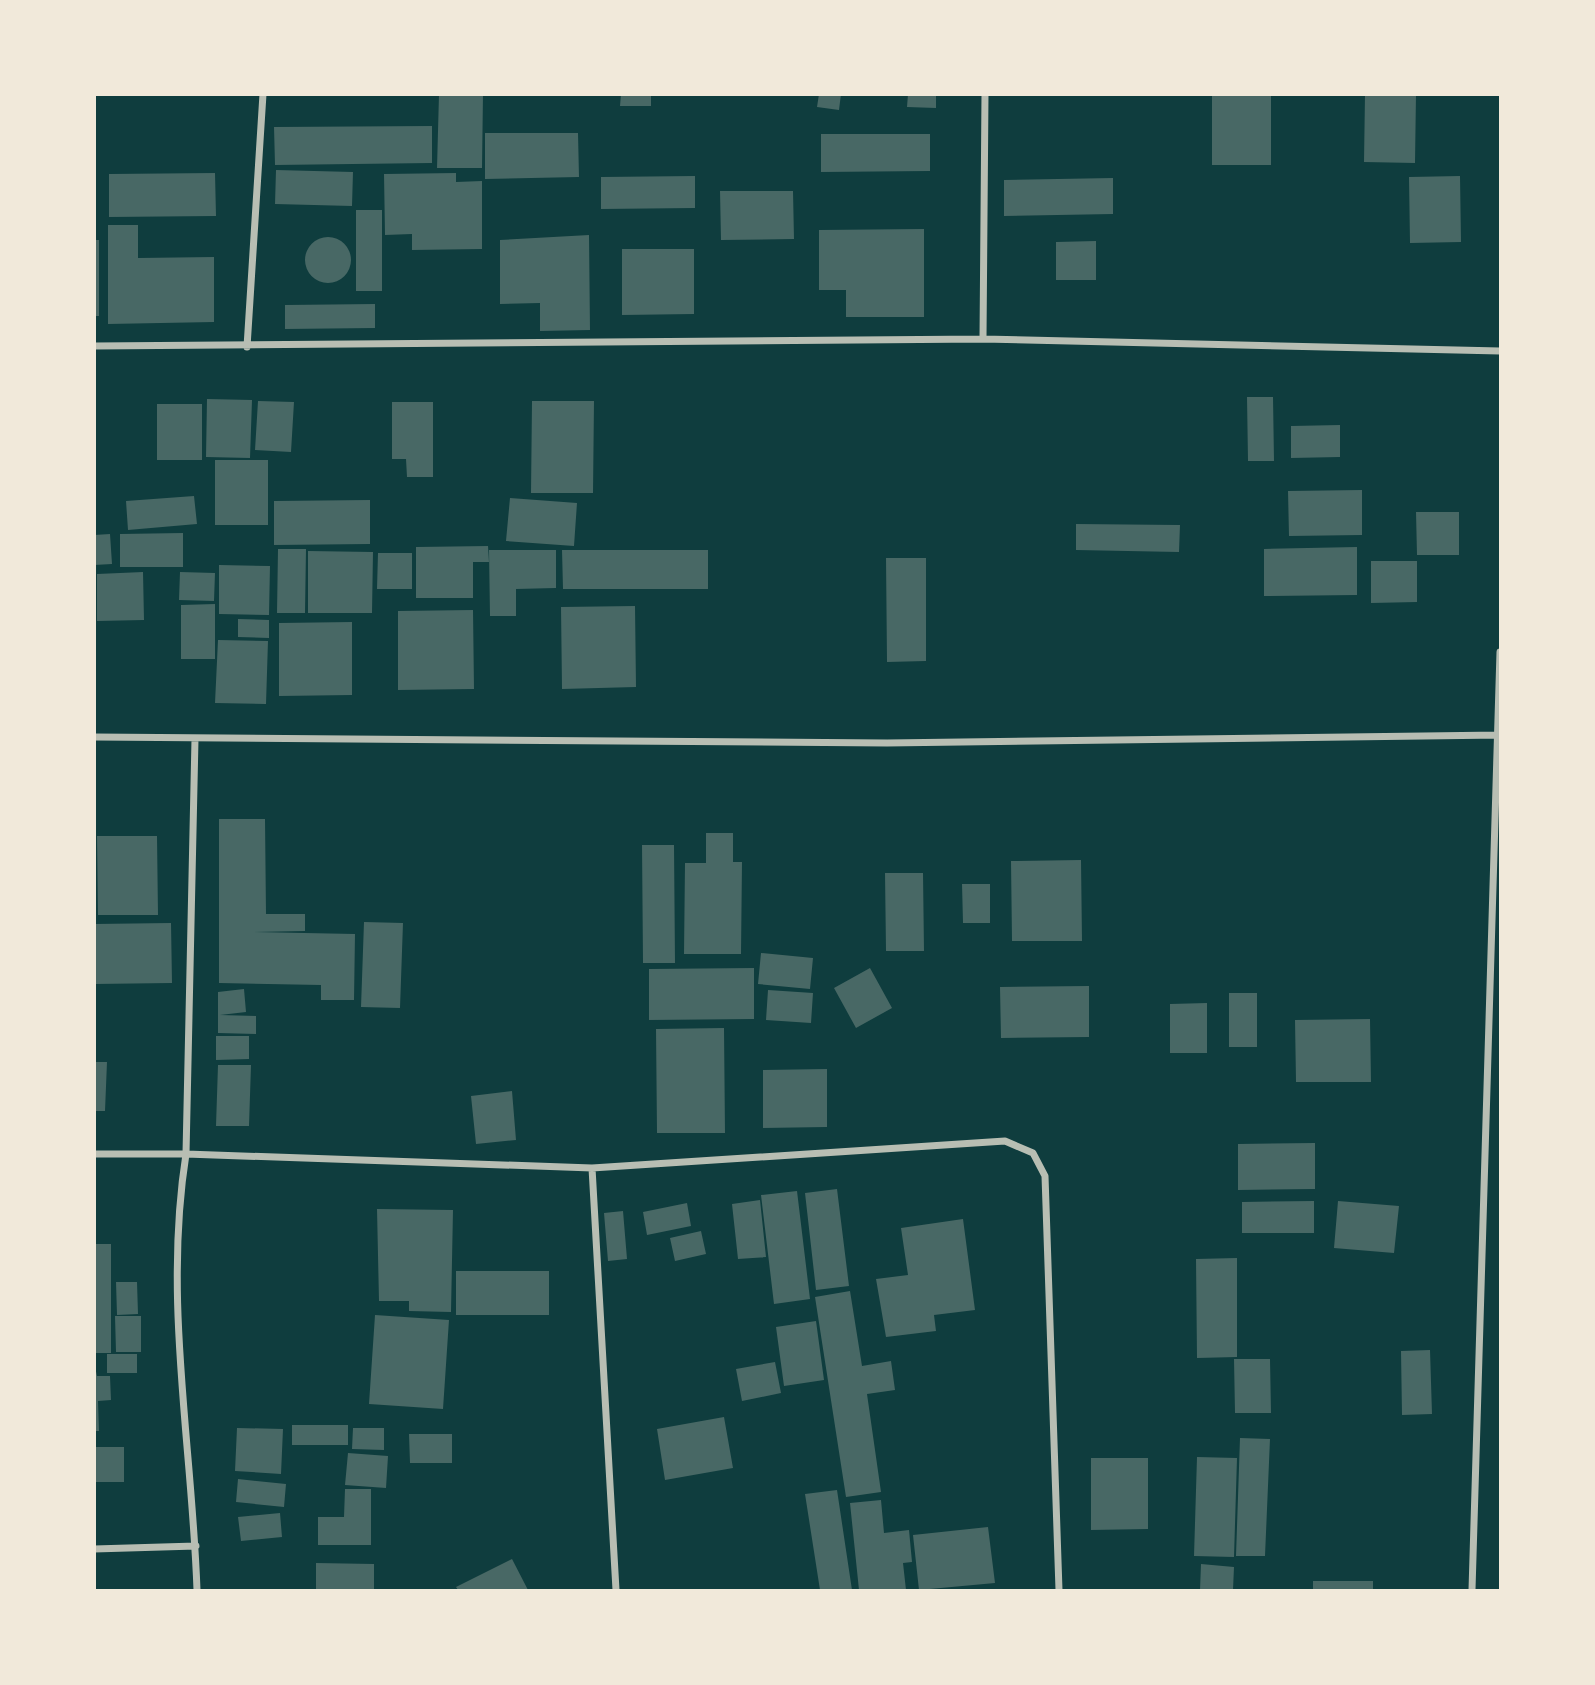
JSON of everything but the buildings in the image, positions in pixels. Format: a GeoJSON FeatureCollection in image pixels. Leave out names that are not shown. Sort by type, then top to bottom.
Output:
{"type":"FeatureCollection","features":[{"type":"Feature","properties":{"kind":"street"},"geometry":{"type":"LineString","coordinates":[[247,347],[263,94]]}},
{"type":"Feature","properties":{"kind":"street"},"geometry":{"type":"LineString","coordinates":[[984,339],[985,94]]}},
{"type":"Feature","properties":{"kind":"street"},"geometry":{"type":"LineString","coordinates":[[94,346],[247,347],[984,339],[1500,351]]}},
{"type":"Feature","properties":{"kind":"street"},"geometry":{"type":"LineString","coordinates":[[1472,1591],[1500,652]]}},
{"type":"Feature","properties":{"kind":"street"},"geometry":{"type":"LineString","coordinates":[[94,737],[887,743],[1499,735]]}},
{"type":"Feature","properties":{"kind":"street"},"geometry":{"type":"LineString","coordinates":[[195,739],[186,1154],[178,1203],[176,1253],[179,1374],[196,1546],[197,1591]]}},
{"type":"Feature","properties":{"kind":"street"},"geometry":{"type":"LineString","coordinates":[[94,1154],[186,1154],[592,1168],[1006,1141],[1033,1153],[1045,1176],[1059,1591]]}},
{"type":"Feature","properties":{"kind":"street"},"geometry":{"type":"LineString","coordinates":[[592,1168],[616,1591]]}},
{"type":"Feature","properties":{"kind":"street"},"geometry":{"type":"LineString","coordinates":[[94,1549],[196,1546]]}}]}
